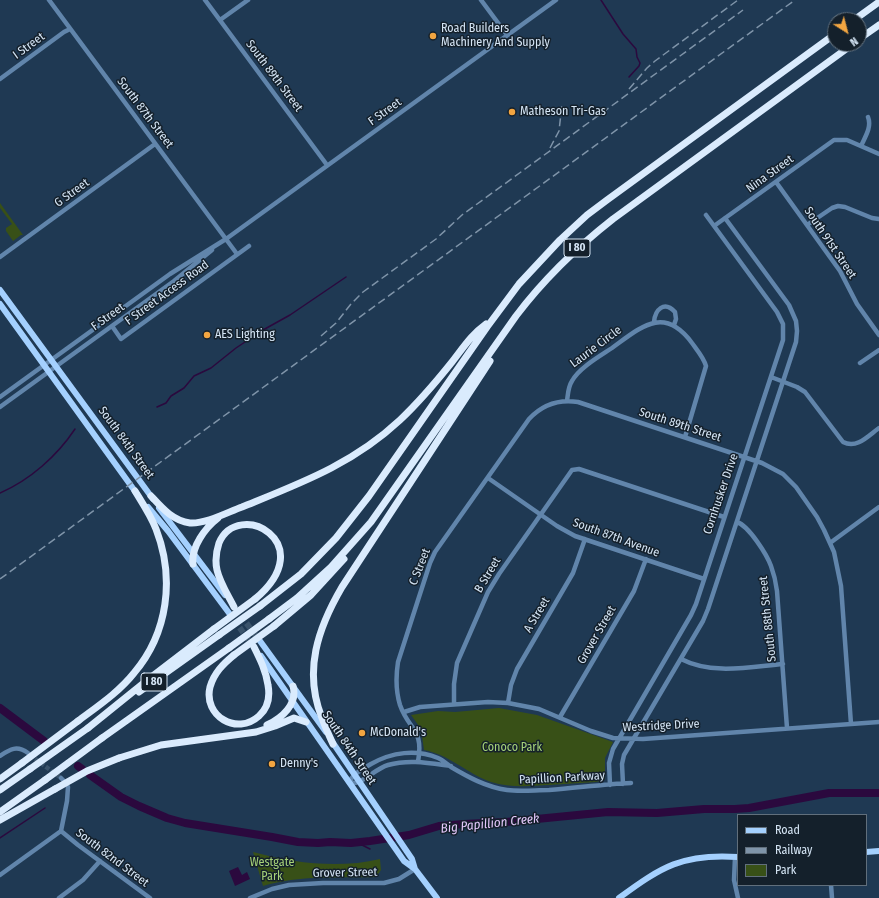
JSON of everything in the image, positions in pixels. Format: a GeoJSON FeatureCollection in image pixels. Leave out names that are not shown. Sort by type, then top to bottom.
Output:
{"type":"FeatureCollection","features":[{"type":"Feature","properties":{"kind":"highway"},"geometry":{"type":"LineString","coordinates":[[865,12],[879,2]]}},
{"type":"Feature","properties":{"kind":"highway"},"geometry":{"type":"LineString","coordinates":[[867,33],[879,25]]}},
{"type":"Feature","properties":{"kind":"highway","name":"I 80"},"geometry":{"type":"LineString","coordinates":[[0,790],[88,728],[217,632],[260,606],[305,570],[343,530],[378,483],[492,319],[534,266],[587,215],[827,40]]}},
{"type":"Feature","properties":{"kind":"highway","name":"I 80"},"geometry":{"type":"LineString","coordinates":[[0,812],[269,619],[327,571],[371,522],[532,295],[561,263],[599,229],[842,52]]}},
{"type":"Feature","properties":{"kind":"highway"},"geometry":{"type":"LineString","coordinates":[[333,744],[319,709],[314,683],[316,648],[323,625],[342,587],[419,472],[532,295]]}},
{"type":"Feature","properties":{"kind":"highway"},"geometry":{"type":"LineString","coordinates":[[151,496],[170,515],[179,520],[190,523],[205,521],[316,476],[343,462],[369,446],[412,409],[439,378],[475,332],[492,319]]}},
{"type":"Feature","properties":{"kind":"highway"},"geometry":{"type":"LineString","coordinates":[[0,779],[115,693],[144,660],[153,644],[163,618],[167,591],[166,572],[164,557],[155,528],[135,491]]}},
{"type":"Feature","properties":{"kind":"highway"},"geometry":{"type":"LineString","coordinates":[[193,564],[193,552],[207,528],[217,519],[231,511]]}},
{"type":"Feature","properties":{"kind":"highway"},"geometry":{"type":"LineString","coordinates":[[254,647],[267,678],[268,696],[265,708],[262,713],[253,720],[241,724],[228,723],[222,720],[213,709],[210,702],[209,695],[212,681],[220,668],[234,655],[274,626],[307,599],[335,570],[371,522]]}},
{"type":"Feature","properties":{"kind":"highway"},"geometry":{"type":"LineString","coordinates":[[217,632],[269,586],[276,576],[280,564],[280,552],[276,541],[268,532],[257,526],[242,525],[230,530],[221,541],[216,555],[219,577],[235,608]]}},
{"type":"Feature","properties":{"kind":"highway"},"geometry":{"type":"LineString","coordinates":[[246,733],[275,721],[285,712],[294,696],[293,686]]}},
{"type":"Feature","properties":{"kind":"highway"},"geometry":{"type":"LineString","coordinates":[[0,820],[90,770],[119,758],[161,745],[265,730],[294,718],[306,722]]}},
{"type":"Feature","properties":{"kind":"main road","name":"South 84th Street"},"geometry":{"type":"LineString","coordinates":[[0,290],[235,608]]}},
{"type":"Feature","properties":{"kind":"main road","name":"South 84th Street"},"geometry":{"type":"LineString","coordinates":[[0,304],[135,491],[193,564],[229,613]]}},
{"type":"Feature","properties":{"kind":"main road","name":"South 84th Street"},"geometry":{"type":"LineString","coordinates":[[260,642],[293,686],[412,859],[415,869]]}},
{"type":"Feature","properties":{"kind":"main road","name":"South 84th Street"},"geometry":{"type":"LineString","coordinates":[[254,647],[404,861],[415,869],[437,898]]}},
{"type":"Feature","properties":{"kind":"main road"},"geometry":{"type":"LineString","coordinates":[[867,852],[879,852]]}},
{"type":"Feature","properties":{"kind":"main road"},"geometry":{"type":"LineString","coordinates":[[619,898],[651,875],[682,861],[714,855],[737,857]]}},
{"type":"Feature","properties":{"kind":"street","name":"South 87th Street"},"geometry":{"type":"LineString","coordinates":[[49,0],[226,239]]}},
{"type":"Feature","properties":{"kind":"street","name":"South 89th Street"},"geometry":{"type":"LineString","coordinates":[[205,0],[327,165]]}},
{"type":"Feature","properties":{"kind":"street"},"geometry":{"type":"LineString","coordinates":[[220,20],[248,0]]}},
{"type":"Feature","properties":{"kind":"street"},"geometry":{"type":"LineString","coordinates":[[481,0],[508,35]]}},
{"type":"Feature","properties":{"kind":"street","name":"F Street"},"geometry":{"type":"LineString","coordinates":[[0,407],[49,373],[174,281],[226,239],[327,165],[556,0]]}},
{"type":"Feature","properties":{"kind":"street","name":"I Street"},"geometry":{"type":"LineString","coordinates":[[0,79],[64,32],[70,30]]}},
{"type":"Feature","properties":{"kind":"street"},"geometry":{"type":"LineString","coordinates":[[868,117],[869,128],[861,146],[879,154]]}},
{"type":"Feature","properties":{"kind":"street","name":"Nina Street"},"geometry":{"type":"LineString","coordinates":[[714,226],[831,142],[839,139],[847,140],[861,146]]}},
{"type":"Feature","properties":{"kind":"street","name":"G Street"},"geometry":{"type":"LineString","coordinates":[[0,257],[155,144]]}},
{"type":"Feature","properties":{"kind":"street","name":"South 91st Street"},"geometry":{"type":"LineString","coordinates":[[776,182],[840,271],[856,304],[879,335]]}},
{"type":"Feature","properties":{"kind":"street"},"geometry":{"type":"LineString","coordinates":[[807,225],[832,208],[838,206],[879,219]]}},
{"type":"Feature","properties":{"kind":"street","name":"Cornhusker Drive"},"geometry":{"type":"LineString","coordinates":[[610,785],[609,758],[618,738],[691,615],[783,340],[784,328],[778,312],[706,215]]}},
{"type":"Feature","properties":{"kind":"street","name":"Cornhusker Drive"},"geometry":{"type":"LineString","coordinates":[[623,784],[622,761],[703,621],[708,609],[796,342],[797,331],[795,317],[789,305],[725,218]]}},
{"type":"Feature","properties":{"kind":"street"},"geometry":{"type":"LineString","coordinates":[[226,239],[237,254]]}},
{"type":"Feature","properties":{"kind":"street","name":"F Street"},"geometry":{"type":"LineString","coordinates":[[0,397],[170,274],[226,239]]}},
{"type":"Feature","properties":{"kind":"street","name":"F Street Access Road"},"geometry":{"type":"LineString","coordinates":[[112,326],[121,339],[249,246]]}},
{"type":"Feature","properties":{"kind":"street"},"geometry":{"type":"LineString","coordinates":[[674,325],[676,319],[675,312],[669,307],[658,309],[654,322],[674,325],[688,338],[704,360],[706,366],[706,371],[685,437]]}},
{"type":"Feature","properties":{"kind":"street","name":"Laurie Circle"},"geometry":{"type":"LineString","coordinates":[[567,401],[571,381],[580,370],[638,329],[654,322]]}},
{"type":"Feature","properties":{"kind":"street"},"geometry":{"type":"LineString","coordinates":[[860,363],[879,350]]}},
{"type":"Feature","properties":{"kind":"street"},"geometry":{"type":"LineString","coordinates":[[771,377],[797,387],[805,392],[843,442],[850,445],[857,444],[879,428]]}},
{"type":"Feature","properties":{"kind":"street","name":"South 89th Street"},"geometry":{"type":"LineString","coordinates":[[567,401],[578,402],[757,461],[775,469],[790,481],[817,518],[830,543],[836,562],[840,586],[851,724]]}},
{"type":"Feature","properties":{"kind":"street","name":"C Street"},"geometry":{"type":"LineString","coordinates":[[418,762],[420,744],[418,735],[401,706],[398,692],[398,666],[430,563],[435,552],[533,415],[548,405],[567,401]]}},
{"type":"Feature","properties":{"kind":"street","name":"B Street"},"geometry":{"type":"LineString","coordinates":[[454,704],[455,674],[461,651],[494,581],[572,470],[579,469],[724,517]]}},
{"type":"Feature","properties":{"kind":"street","name":"South 87th Avenue"},"geometry":{"type":"LineString","coordinates":[[488,478],[566,531],[585,539],[704,579]]}},
{"type":"Feature","properties":{"kind":"street"},"geometry":{"type":"LineString","coordinates":[[830,543],[879,508]]}},
{"type":"Feature","properties":{"kind":"street","name":"South 88th Street"},"geometry":{"type":"LineString","coordinates":[[737,522],[745,526],[765,554],[772,567],[777,591],[787,728]]}},
{"type":"Feature","properties":{"kind":"street","name":"A Street"},"geometry":{"type":"LineString","coordinates":[[508,703],[511,685],[517,669],[573,573],[585,539]]}},
{"type":"Feature","properties":{"kind":"street","name":"Grover Street"},"geometry":{"type":"LineString","coordinates":[[560,717],[634,591],[646,559]]}},
{"type":"Feature","properties":{"kind":"street"},"geometry":{"type":"LineString","coordinates":[[681,658],[694,665],[718,669],[783,664]]}},
{"type":"Feature","properties":{"kind":"street","name":"Westridge Drive"},"geometry":{"type":"LineString","coordinates":[[404,712],[420,707],[454,704],[488,702],[508,703],[539,709],[601,735],[613,738],[634,739],[879,722]]}},
{"type":"Feature","properties":{"kind":"street"},"geometry":{"type":"LineString","coordinates":[[0,756],[12,748],[18,748],[27,752]]}},
{"type":"Feature","properties":{"kind":"street","name":"Papillion Parkway"},"geometry":{"type":"LineString","coordinates":[[451,766],[418,762],[403,762],[379,769],[355,784],[349,783],[350,779],[354,775],[378,760],[409,752],[419,753],[440,759],[481,783],[507,790],[530,791],[631,783]]}},
{"type":"Feature","properties":{"kind":"street","name":"South 82nd Street"},"geometry":{"type":"LineString","coordinates":[[68,787],[67,801],[61,831],[150,898]]}},
{"type":"Feature","properties":{"kind":"street"},"geometry":{"type":"LineString","coordinates":[[0,876],[61,831]]}},
{"type":"Feature","properties":{"kind":"street"},"geometry":{"type":"LineString","coordinates":[[737,857],[734,880],[738,898]]}},
{"type":"Feature","properties":{"kind":"street"},"geometry":{"type":"LineString","coordinates":[[59,898],[83,880],[100,861]]}},
{"type":"Feature","properties":{"kind":"street","name":"Grover Street"},"geometry":{"type":"LineString","coordinates":[[250,898],[272,889],[289,885],[318,883],[384,883],[399,878],[415,869]]}},
{"type":"Feature","properties":{"kind":"street"},"geometry":{"type":"LineString","coordinates":[[831,886],[832,898]]}},
{"type":"Feature","properties":{"kind":"green space"},"geometry":{"type":"Polygon","coordinates":[[[0,203],[23,235],[13,241],[6,231],[6,228],[12,224],[0,208],[0,203]]]}},
{"type":"Feature","properties":{"kind":"green space","name":"Conoco Park"},"geometry":{"type":"Polygon","coordinates":[[[499,708],[537,715],[613,742],[605,758],[604,780],[596,782],[527,786],[512,786],[491,782],[442,756],[424,750],[421,729],[411,715],[438,711],[455,712],[499,708]]]}},
{"type":"Feature","properties":{"kind":"green space","name":"Westgate Park"},"geometry":{"type":"Polygon","coordinates":[[[253,852],[300,862],[332,864],[348,864],[380,859],[381,870],[376,877],[333,877],[291,880],[263,886],[253,852]]]}},
{"type":"Feature","properties":{"kind":"shaded area"},"geometry":{"type":"Polygon","coordinates":[[[238,867],[242,875],[247,872],[250,879],[235,886],[229,871],[238,867]]]}},
{"type":"Feature","properties":{"kind":"waterway"},"geometry":{"type":"LineString","coordinates":[[601,0],[623,34],[636,49],[637,57],[640,63],[629,77]]}},
{"type":"Feature","properties":{"kind":"waterway"},"geometry":{"type":"LineString","coordinates":[[157,407],[166,403],[171,396],[184,388],[194,376],[211,368],[236,348],[263,330],[290,315],[346,277]]}},
{"type":"Feature","properties":{"kind":"waterway"},"geometry":{"type":"LineString","coordinates":[[0,493],[22,481],[42,466],[60,449],[75,429]]}},
{"type":"Feature","properties":{"kind":"waterway","name":"Big Papillion Creek"},"geometry":{"type":"LineString","coordinates":[[0,708],[44,741]]}},
{"type":"Feature","properties":{"kind":"waterway","name":"Big Papillion Creek"},"geometry":{"type":"LineString","coordinates":[[78,766],[82,769]]}},
{"type":"Feature","properties":{"kind":"waterway","name":"Big Papillion Creek"},"geometry":{"type":"LineString","coordinates":[[90,775],[121,797],[167,818],[185,823],[298,842],[318,843],[351,843],[370,841],[409,835],[439,826],[506,822],[608,812],[657,813],[704,809],[749,808],[829,793],[879,793]]}},
{"type":"Feature","properties":{"kind":"waterway"},"geometry":{"type":"LineString","coordinates":[[0,838],[45,808]]}},
{"type":"Feature","properties":{"kind":"waterway","name":"Big Papillion Creek"},"geometry":{"type":"LineString","coordinates":[[358,843],[370,849]]}},
{"type":"Feature","properties":{"kind":"tunnel"},"geometry":{"type":"LineString","coordinates":[[229,613],[253,646]]}},
{"type":"Feature","properties":{"kind":"tunnel"},"geometry":{"type":"LineString","coordinates":[[241,616],[260,641]]}},
{"type":"Feature","properties":{"kind":"tunnel"},"geometry":{"type":"LineString","coordinates":[[30,755],[61,778]]}},
{"type":"Feature","properties":{"kind":"railway"},"geometry":{"type":"LineString","coordinates":[[629,89],[655,61],[738,0]]}},
{"type":"Feature","properties":{"kind":"railway"},"geometry":{"type":"LineString","coordinates":[[0,579],[795,0]]}},
{"type":"Feature","properties":{"kind":"railway"},"geometry":{"type":"LineString","coordinates":[[321,336],[336,323],[363,292],[436,239],[462,215],[743,10]]}},
{"type":"Feature","properties":{"kind":"railway"},"geometry":{"type":"LineString","coordinates":[[550,148],[559,131],[562,104]]}},
{"type":"Feature","properties":{"kind":"place","name":"Road Builders Machinery And Supply"},"geometry":{"type":"Point","coordinates":[433,36]}},
{"type":"Feature","properties":{"kind":"place","name":"Matheson Tri-Gas"},"geometry":{"type":"Point","coordinates":[512,112]}},
{"type":"Feature","properties":{"kind":"place","name":"AES Lighting"},"geometry":{"type":"Point","coordinates":[207,335]}},
{"type":"Feature","properties":{"kind":"place","name":"McDonald's"},"geometry":{"type":"Point","coordinates":[362,733]}},
{"type":"Feature","properties":{"kind":"place","name":"Denny's"},"geometry":{"type":"Point","coordinates":[272,764]}}]}
